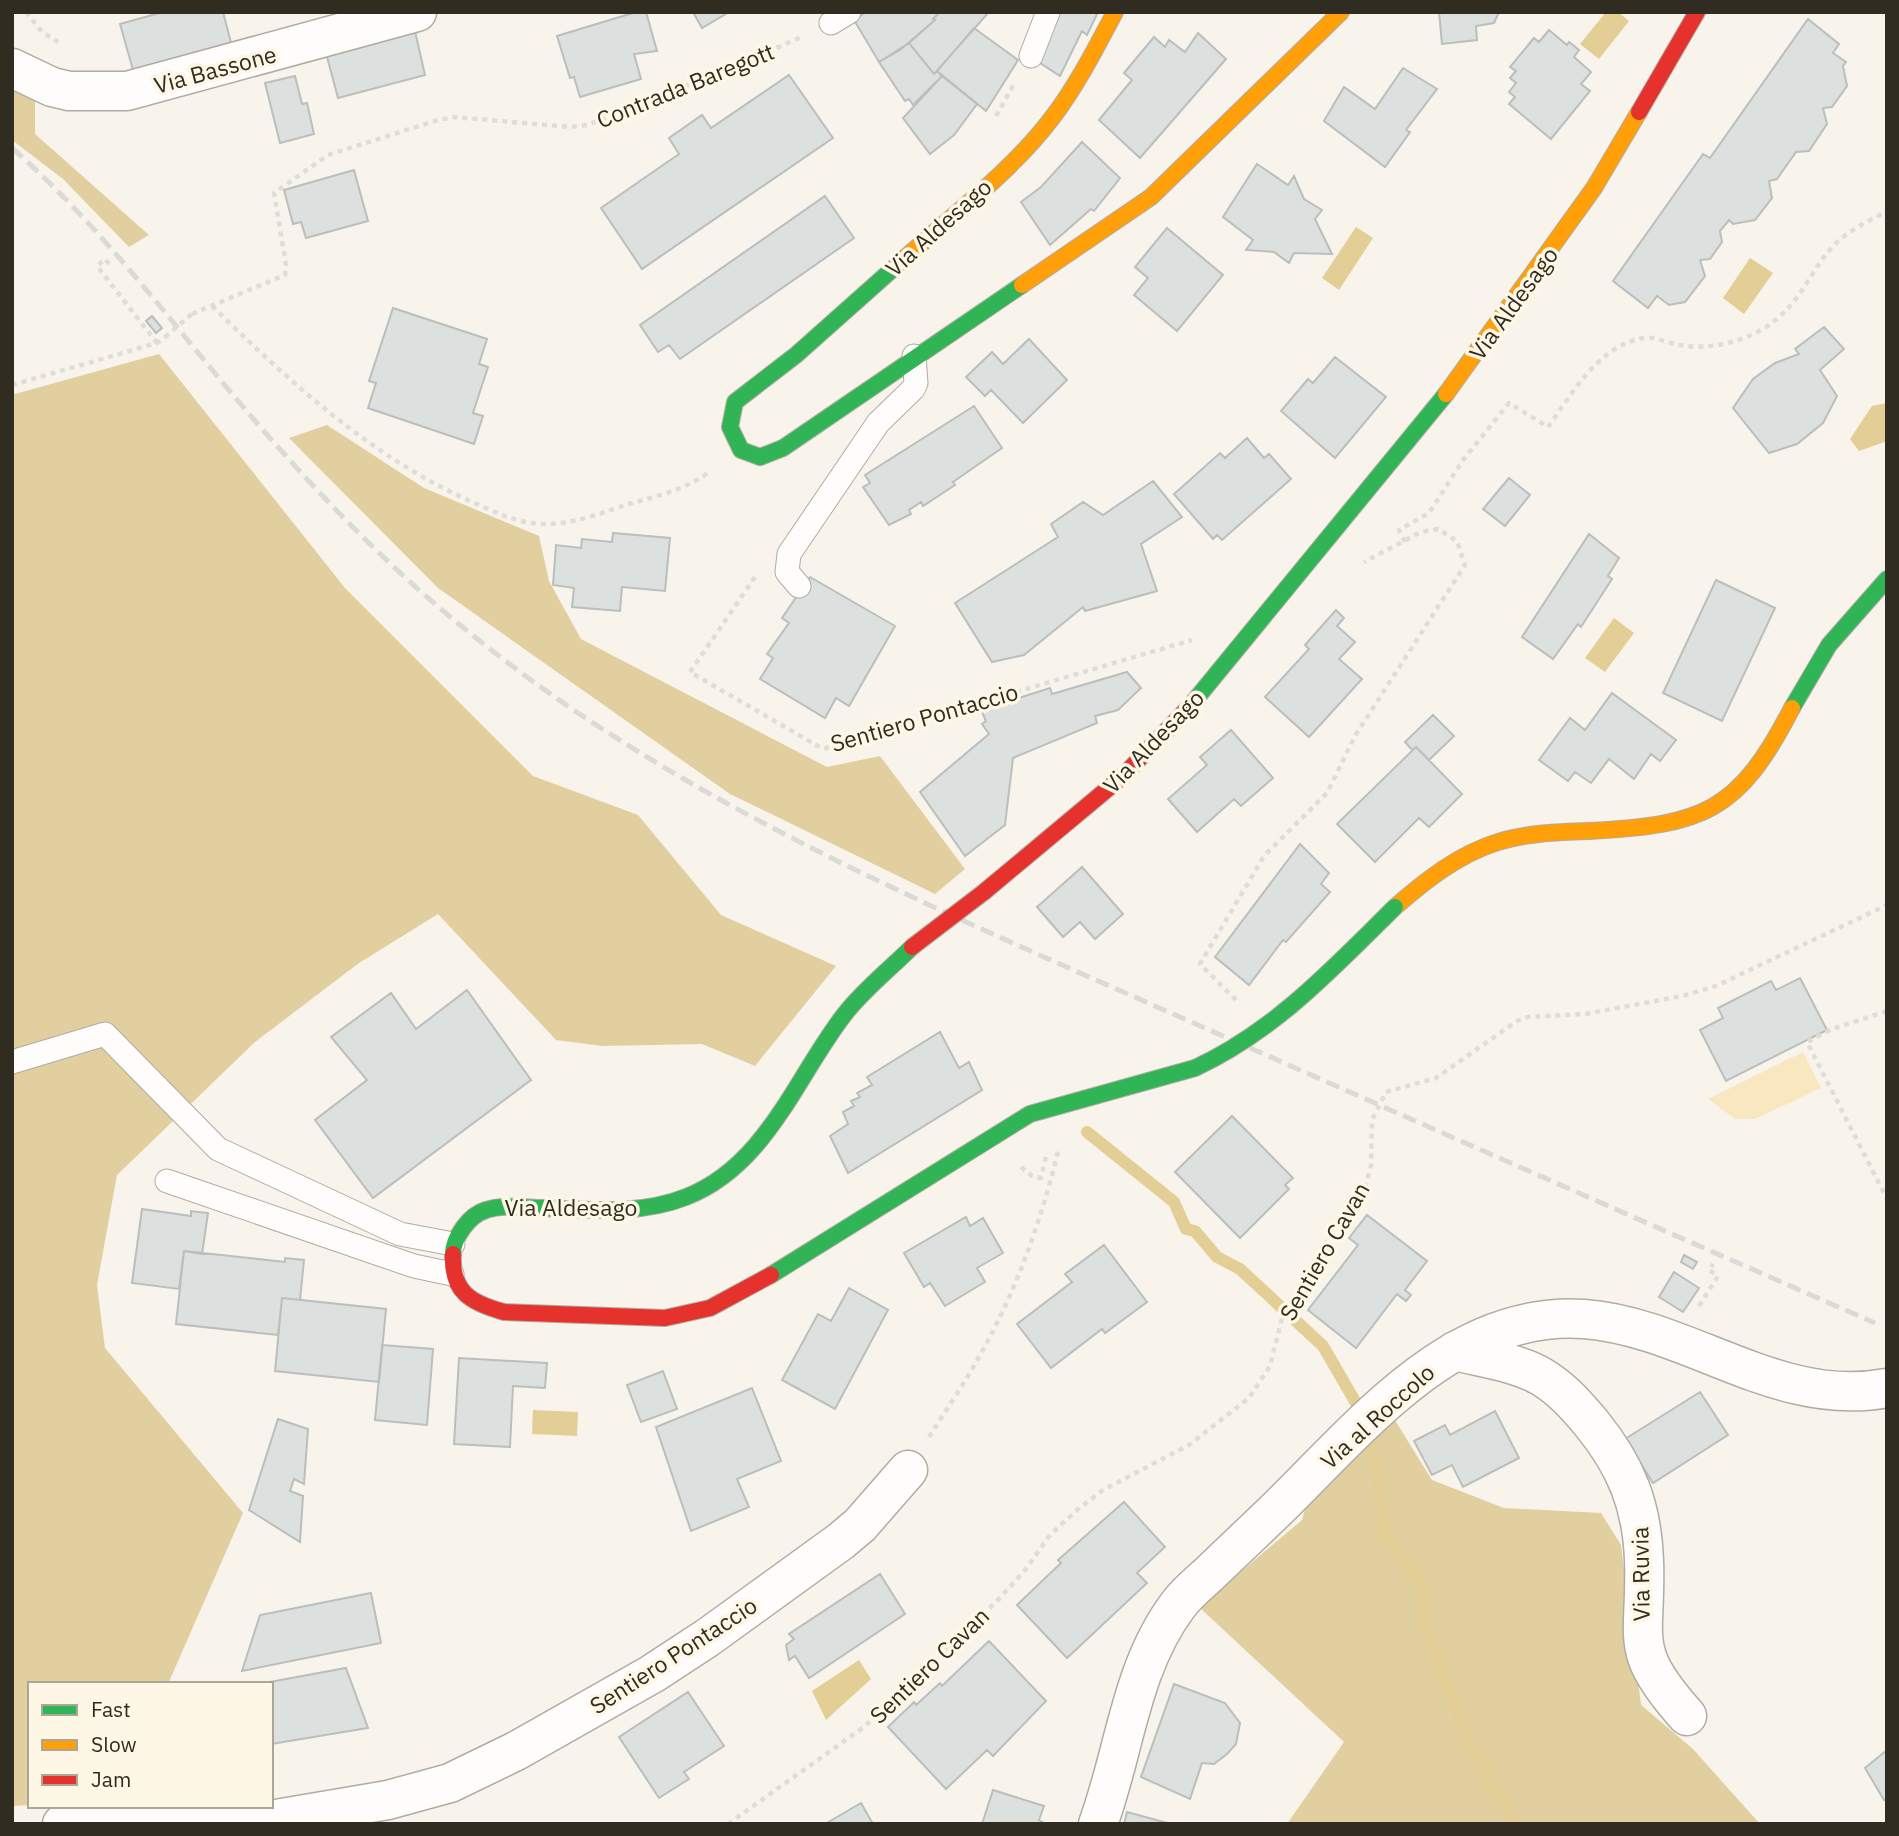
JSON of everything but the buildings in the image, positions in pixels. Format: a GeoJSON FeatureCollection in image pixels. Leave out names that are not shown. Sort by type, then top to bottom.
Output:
{"type":"FeatureCollection","features":[{"type":"Feature","properties":{"kind":"street","name":"Via Bassone"},"geometry":{"type":"LineString","coordinates":[[12,68],[52,87],[69,91],[127,91],[147,88],[417,12]]}},
{"type":"Feature","properties":{"kind":"street","name":"Via Aldesago"},"geometry":{"type":"LineString","coordinates":[[741,450],[729,426],[730,410],[735,402],[796,355],[1013,161],[1051,120],[1077,83],[1115,12]]}},
{"type":"Feature","properties":{"kind":"street"},"geometry":{"type":"LineString","coordinates":[[741,450],[760,457],[783,448],[914,356],[1056,264],[1151,197],[1341,12]]}},
{"type":"Feature","properties":{"kind":"street","name":"Via Aldesago"},"geometry":{"type":"LineString","coordinates":[[453,1244],[466,1224],[484,1210],[510,1207],[639,1209],[687,1197],[727,1174],[765,1136],[845,1014],[912,947],[984,892],[1123,776],[1177,722],[1266,617],[1444,397],[1508,312],[1594,188],[1697,12]]}},
{"type":"Feature","properties":{"kind":"street"},"geometry":{"type":"LineString","coordinates":[[453,1244],[453,1274],[470,1299],[479,1305],[504,1312],[641,1319],[688,1314],[732,1298],[1030,1114],[1195,1068],[1226,1056],[1267,1030],[1395,907],[1442,867],[1492,844],[1542,833],[1644,826],[1699,816],[1716,808],[1743,786],[1759,764],[1830,643],[1887,579]]}},
{"type":"Feature","properties":{"kind":"street","name":"Via al Roccolo"},"geometry":{"type":"LineString","coordinates":[[1098,1824],[1139,1675],[1178,1604],[1383,1406],[1455,1351],[1483,1336],[1515,1325],[1547,1320],[1585,1319],[1631,1327],[1790,1384],[1843,1392],[1887,1388]]}},
{"type":"Feature","properties":{"kind":"street","name":"Via Ruvia"},"geometry":{"type":"LineString","coordinates":[[1455,1351],[1525,1369],[1541,1376],[1572,1399],[1614,1451],[1636,1497],[1642,1527],[1644,1562],[1641,1634],[1644,1652],[1661,1686],[1687,1716]]}},
{"type":"Feature","properties":{"kind":"street","name":"Sentiero Pontaccio"},"geometry":{"type":"LineString","coordinates":[[62,1824],[96,1814],[131,1811],[238,1821],[270,1820],[388,1800],[459,1779],[570,1721],[708,1638],[841,1541],[860,1525],[908,1470]]}},
{"type":"Feature","properties":{"kind":"lane"},"geometry":{"type":"LineString","coordinates":[[1031,56],[1048,12]]}},
{"type":"Feature","properties":{"kind":"lane"},"geometry":{"type":"LineString","coordinates":[[799,586],[787,572],[789,554],[878,423],[913,389],[914,356]]}},
{"type":"Feature","properties":{"kind":"lane"},"geometry":{"type":"LineString","coordinates":[[12,1062],[105,1034],[218,1149],[400,1234],[453,1244]]}},
{"type":"Feature","properties":{"kind":"lane"},"geometry":{"type":"LineString","coordinates":[[167,1181],[414,1266],[453,1274]]}},
{"type":"Feature","properties":{"kind":"path","name":"Contrada Baregott"},"geometry":{"type":"LineString","coordinates":[[212,306],[285,275],[286,265],[274,192],[328,155],[454,117],[571,127],[587,125],[734,67],[840,18]]}},
{"type":"Feature","properties":{"kind":"path"},"geometry":{"type":"LineString","coordinates":[[990,125],[1031,56]]}},
{"type":"Feature","properties":{"kind":"path"},"geometry":{"type":"LineString","coordinates":[[1405,541],[1399,530],[1429,513],[1463,460],[1509,403],[1548,427],[1590,371],[1613,351],[1636,340],[1648,337],[1681,345],[1716,345],[1763,329],[1794,305],[1834,246],[1887,211]]}},
{"type":"Feature","properties":{"kind":"path"},"geometry":{"type":"LineString","coordinates":[[109,264],[105,259],[97,266],[157,343]]}},
{"type":"Feature","properties":{"kind":"path"},"geometry":{"type":"LineString","coordinates":[[12,385],[157,343],[192,314],[212,306],[265,358],[343,424],[380,450],[429,482],[521,521],[541,524],[579,519],[689,486],[741,450]]}},
{"type":"Feature","properties":{"kind":"path"},"geometry":{"type":"LineString","coordinates":[[1267,1030],[1200,964],[1264,856],[1327,793],[1354,736],[1464,571],[1465,557],[1452,536],[1438,529],[1421,532]]}},
{"type":"Feature","properties":{"kind":"path","name":"Sentiero Pontaccio"},"geometry":{"type":"LineString","coordinates":[[762,565],[690,673],[823,748],[1204,635]]}},
{"type":"Feature","properties":{"kind":"path","name":"Sentiero Cavan"},"geometry":{"type":"LineString","coordinates":[[728,1824],[864,1727],[999,1599],[1026,1570],[1050,1535],[1077,1510],[1104,1490],[1189,1445],[1249,1398],[1270,1366],[1282,1318],[1317,1256],[1366,1184],[1371,1166],[1372,1120],[1386,1092],[1436,1078],[1506,1028],[1528,1017],[1586,1014],[1682,996],[1716,986],[1887,905]]}},
{"type":"Feature","properties":{"kind":"path"},"geometry":{"type":"LineString","coordinates":[[1887,1012],[1832,1029],[1807,1042],[1887,1199]]}},
{"type":"Feature","properties":{"kind":"path"},"geometry":{"type":"LineString","coordinates":[[908,1470],[981,1355],[1004,1307],[1028,1251],[1057,1157]]}},
{"type":"Feature","properties":{"kind":"path"},"geometry":{"type":"LineString","coordinates":[[1022,1169],[1041,1178],[1045,1158]]}},
{"type":"Feature","properties":{"kind":"path"},"geometry":{"type":"LineString","coordinates":[[1710,1290],[1718,1276],[1709,1270],[1713,1264]]}},
{"type":"Feature","properties":{"kind":"shaded area"},"geometry":{"type":"Polygon","coordinates":[[[1606,12],[1618,12],[1629,21],[1599,59],[1580,44],[1606,12]]]}},
{"type":"Feature","properties":{"kind":"shaded area"},"geometry":{"type":"Polygon","coordinates":[[[12,89],[35,99],[35,134],[149,235],[129,247],[63,179],[12,140],[12,89]]]}},
{"type":"Feature","properties":{"kind":"shaded area"},"geometry":{"type":"Polygon","coordinates":[[[1356,227],[1373,238],[1339,290],[1322,278],[1356,227]]]}},
{"type":"Feature","properties":{"kind":"shaded area"},"geometry":{"type":"Polygon","coordinates":[[[1750,258],[1773,273],[1744,314],[1723,298],[1750,258]]]}},
{"type":"Feature","properties":{"kind":"shaded area"},"geometry":{"type":"Polygon","coordinates":[[[159,354],[345,588],[533,776],[638,815],[721,915],[836,966],[755,1066],[702,1044],[602,1046],[556,1040],[438,914],[359,963],[255,1042],[117,1175],[97,1285],[105,1348],[243,1513],[169,1682],[28,1682],[28,1805],[12,1806],[12,389],[15,394],[159,354]]]}},
{"type":"Feature","properties":{"kind":"shaded area"},"geometry":{"type":"Polygon","coordinates":[[[1887,403],[1887,441],[1859,451],[1850,439],[1872,406],[1887,403]]]}},
{"type":"Feature","properties":{"kind":"shaded area"},"geometry":{"type":"Polygon","coordinates":[[[327,425],[424,488],[539,536],[549,581],[581,639],[827,767],[880,756],[965,869],[935,894],[730,794],[438,588],[289,438],[327,425]]]}},
{"type":"Feature","properties":{"kind":"shaded area"},"geometry":{"type":"Polygon","coordinates":[[[1614,618],[1634,633],[1605,672],[1585,658],[1614,618]]]}},
{"type":"Feature","properties":{"kind":"shaded area"},"geometry":{"type":"Polygon","coordinates":[[[1803,1052],[1821,1088],[1755,1119],[1735,1119],[1708,1099],[1803,1052]]]}},
{"type":"Feature","properties":{"kind":"shaded area"},"geometry":{"type":"Polygon","coordinates":[[[533,1410],[578,1412],[577,1436],[532,1434],[533,1410]]]}},
{"type":"Feature","properties":{"kind":"shaded area"},"geometry":{"type":"Polygon","coordinates":[[[1393,1417],[1432,1480],[1504,1508],[1601,1513],[1621,1545],[1641,1705],[1693,1749],[1760,1824],[1287,1824],[1344,1742],[1199,1607],[1302,1520],[1308,1498],[1393,1417]]]}},
{"type":"Feature","properties":{"kind":"shaded area"},"geometry":{"type":"Polygon","coordinates":[[[859,1660],[871,1679],[826,1720],[812,1691],[859,1660]]]}},
{"type":"Feature","properties":{"kind":"waterway"},"geometry":{"type":"LineString","coordinates":[[1087,1132],[1174,1202],[1186,1229],[1195,1231],[1217,1257],[1240,1269],[1281,1307]]}},
{"type":"Feature","properties":{"kind":"waterway"},"geometry":{"type":"LineString","coordinates":[[1295,1320],[1323,1346],[1360,1410],[1375,1460],[1385,1534],[1423,1589],[1424,1625],[1470,1744],[1484,1767],[1491,1788],[1503,1799],[1514,1824]]}},
{"type":"Feature","properties":{"kind":"railway"},"geometry":{"type":"LineString","coordinates":[[12,148],[75,209],[271,439],[325,499],[383,557],[475,637],[552,695],[632,748],[802,843],[978,928],[1875,1323]]}},
{"type":"Feature","properties":{"kind":"traffic: fast"},"geometry":{"type":"LineString","coordinates":[[905,258],[796,355],[735,402],[730,427],[741,450],[760,457],[783,448],[1022,285]]}},
{"type":"Feature","properties":{"kind":"traffic: fast"},"geometry":{"type":"LineString","coordinates":[[1191,705],[1446,394]]}},
{"type":"Feature","properties":{"kind":"traffic: fast"},"geometry":{"type":"LineString","coordinates":[[1792,708],[1829,645],[1887,579]]}},
{"type":"Feature","properties":{"kind":"traffic: fast"},"geometry":{"type":"LineString","coordinates":[[1195,1068],[1224,1053],[1277,1017],[1326,975],[1395,907]]}},
{"type":"Feature","properties":{"kind":"traffic: fast"},"geometry":{"type":"LineString","coordinates":[[453,1254],[463,1228],[474,1217],[493,1208],[634,1209],[669,1203],[714,1183],[738,1164],[777,1118],[851,1006],[912,947]]}},
{"type":"Feature","properties":{"kind":"traffic: fast"},"geometry":{"type":"LineString","coordinates":[[771,1275],[1030,1114],[1195,1068]]}},
{"type":"Feature","properties":{"kind":"traffic: slow"},"geometry":{"type":"LineString","coordinates":[[905,258],[1001,174],[1036,137],[1070,93],[1115,12]]}},
{"type":"Feature","properties":{"kind":"traffic: slow"},"geometry":{"type":"LineString","coordinates":[[1022,285],[1151,197],[1341,12]]}},
{"type":"Feature","properties":{"kind":"traffic: slow"},"geometry":{"type":"LineString","coordinates":[[1446,394],[1594,188],[1639,112]]}},
{"type":"Feature","properties":{"kind":"traffic: slow"},"geometry":{"type":"LineString","coordinates":[[1395,907],[1443,869],[1470,853],[1498,842],[1543,834],[1661,824],[1713,807],[1754,771],[1792,708]]}},
{"type":"Feature","properties":{"kind":"traffic: jam"},"geometry":{"type":"LineString","coordinates":[[1639,112],[1697,12]]}},
{"type":"Feature","properties":{"kind":"traffic: jam"},"geometry":{"type":"LineString","coordinates":[[984,892],[1123,776],[1191,705]]}},
{"type":"Feature","properties":{"kind":"traffic: jam"},"geometry":{"type":"LineString","coordinates":[[912,947],[984,892]]}},
{"type":"Feature","properties":{"kind":"traffic: jam"},"geometry":{"type":"LineString","coordinates":[[453,1254],[455,1278],[465,1294],[504,1312],[665,1318],[710,1308],[771,1275]]}}]}
